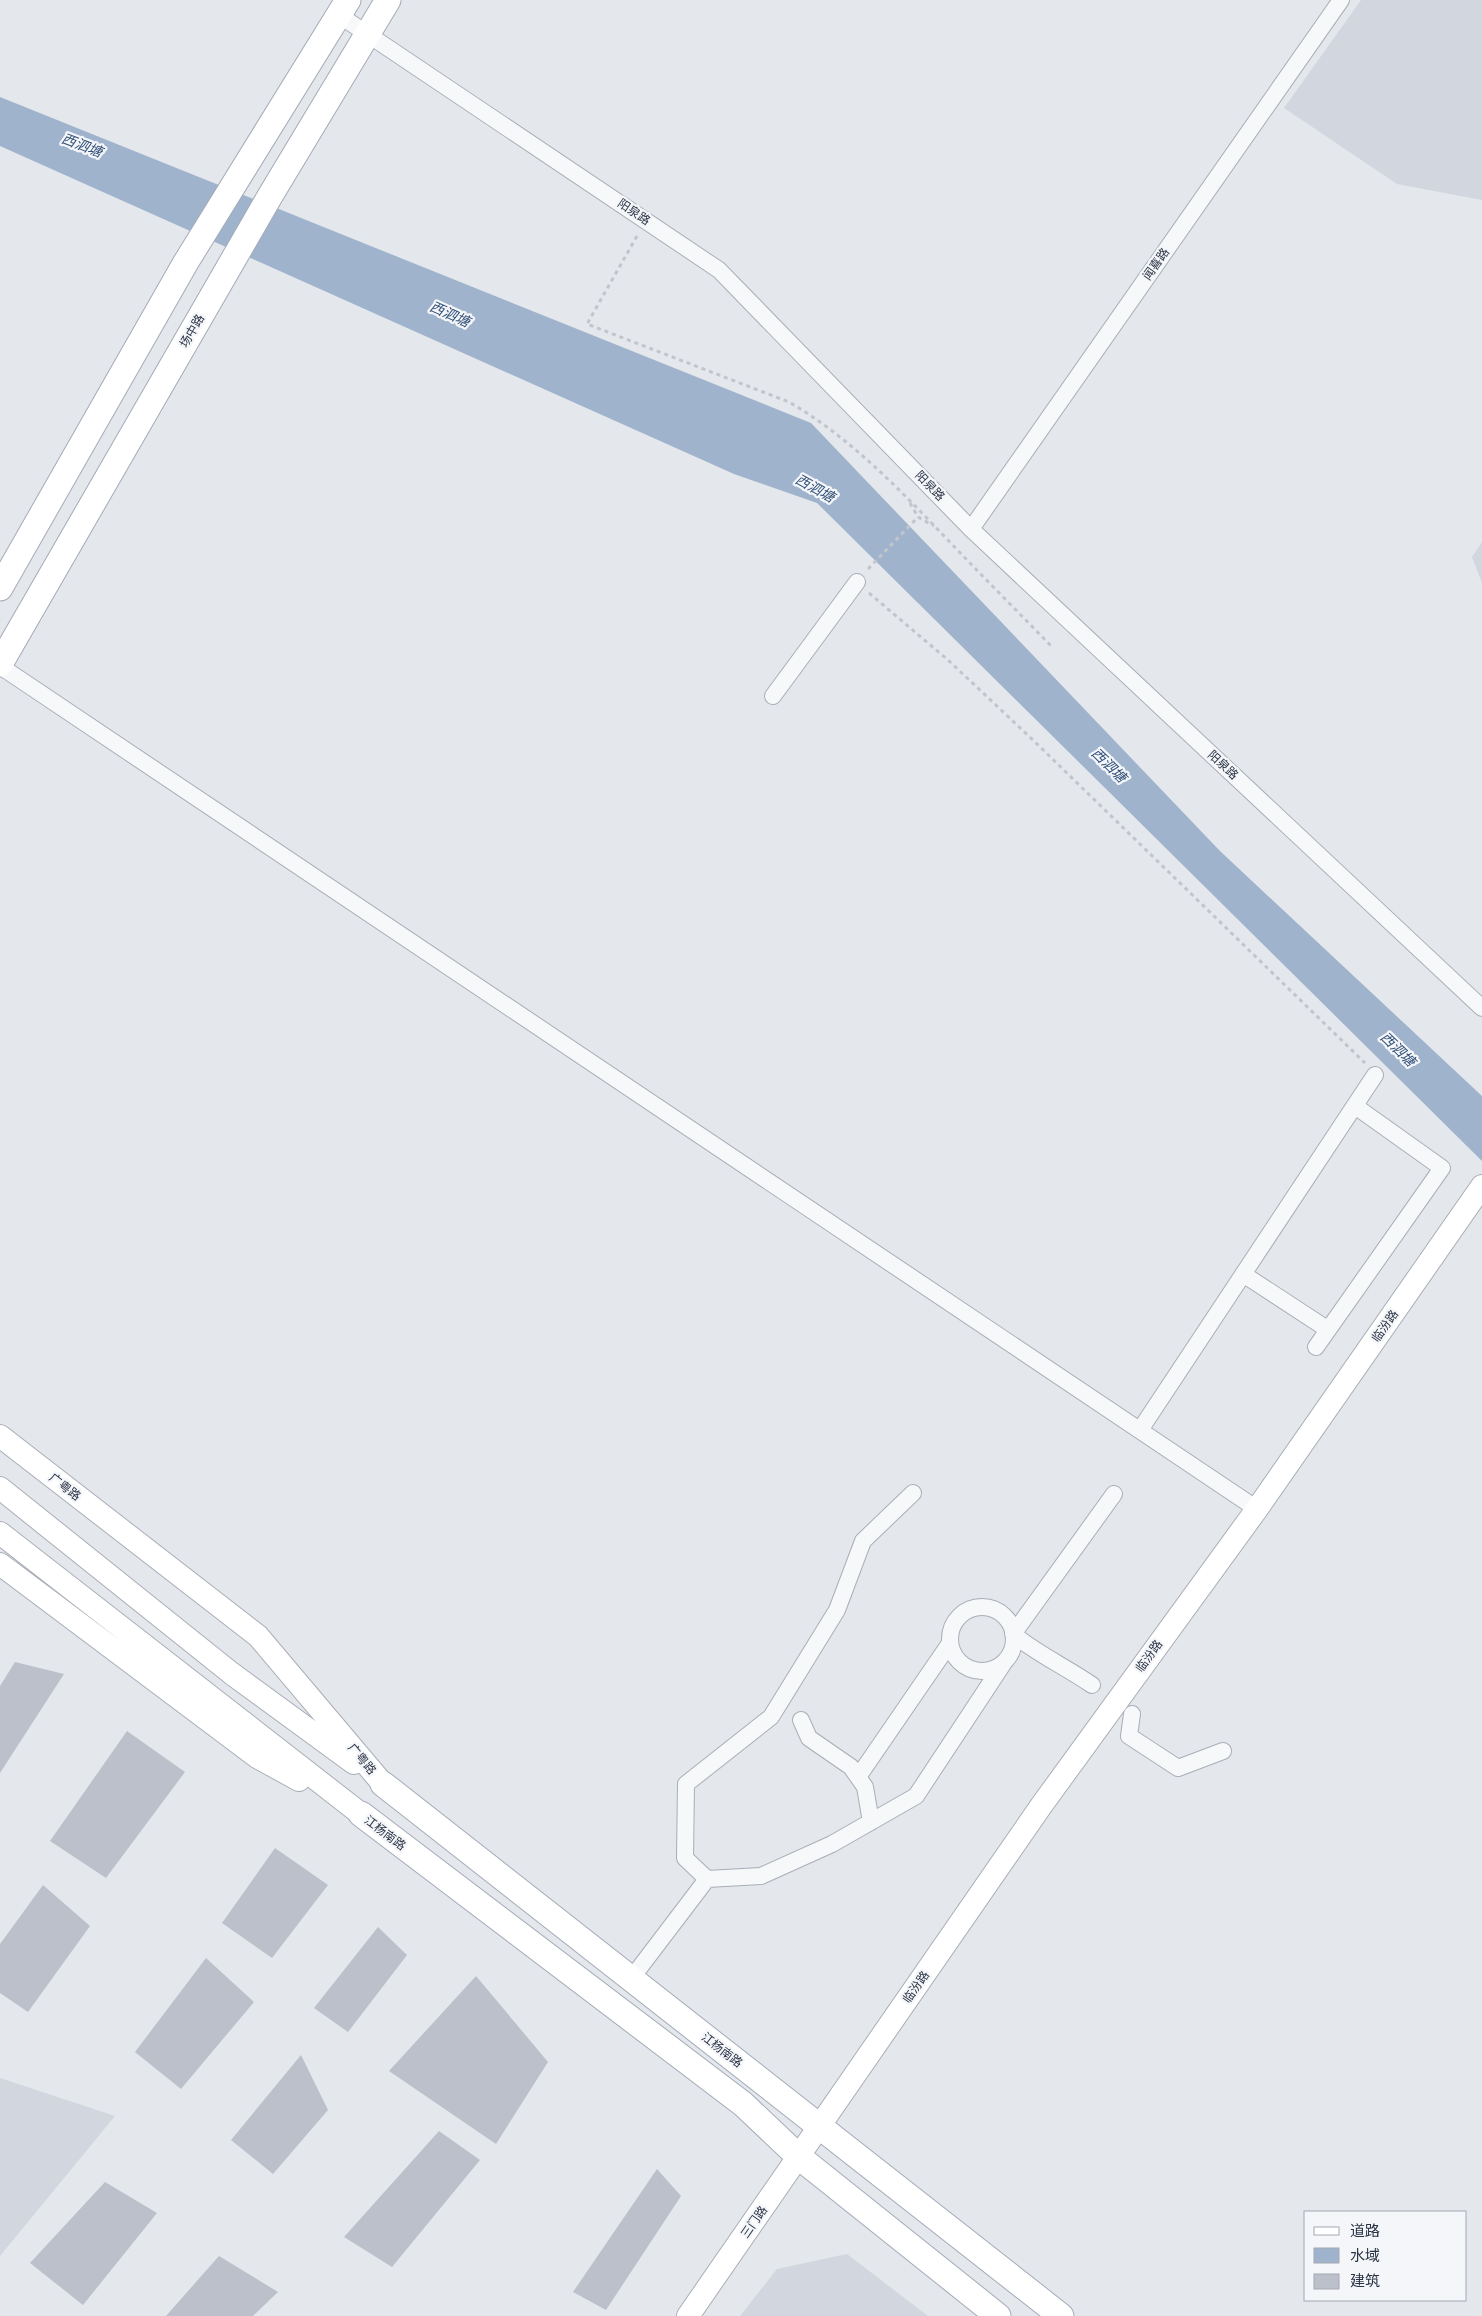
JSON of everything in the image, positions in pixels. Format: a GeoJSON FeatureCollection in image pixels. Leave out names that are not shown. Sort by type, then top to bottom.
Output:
{"type":"FeatureCollection","features":[{"type":"Feature","properties":{"kind":"main road","name":"场中路"},"geometry":{"type":"LineString","coordinates":[[0,665],[270,196],[388,0]]}},
{"type":"Feature","properties":{"kind":"main road"},"geometry":{"type":"LineString","coordinates":[[1,586],[238,174],[343,8]]}},
{"type":"Feature","properties":{"kind":"main road","name":"临汾路"},"geometry":{"type":"LineString","coordinates":[[819,2127],[1047,1798],[1258,1509],[1482,1186]]}},
{"type":"Feature","properties":{"kind":"main road","name":"广粤路"},"geometry":{"type":"LineString","coordinates":[[0,1436],[258,1636],[383,1784]]}},
{"type":"Feature","properties":{"kind":"main road","name":"广粤路"},"geometry":{"type":"LineString","coordinates":[[0,1488],[231,1673],[383,1784]]}},
{"type":"Feature","properties":{"kind":"main road"},"geometry":{"type":"LineString","coordinates":[[0,1533],[361,1814]]}},
{"type":"Feature","properties":{"kind":"main road"},"geometry":{"type":"LineString","coordinates":[[0,1564],[257,1757],[361,1814]]}},
{"type":"Feature","properties":{"kind":"main road","name":"江杨南路"},"geometry":{"type":"LineString","coordinates":[[383,1784],[1061,2316]]}},
{"type":"Feature","properties":{"kind":"main road","name":"江杨南路"},"geometry":{"type":"LineString","coordinates":[[361,1814],[743,2104],[799,2157],[998,2316]]}},
{"type":"Feature","properties":{"kind":"main road","name":"三门路"},"geometry":{"type":"LineString","coordinates":[[688,2316],[819,2127]]}},
{"type":"Feature","properties":{"kind":"street","name":"闻喜路"},"geometry":{"type":"LineString","coordinates":[[971,529],[1341,0]]}},
{"type":"Feature","properties":{"kind":"street","name":"阳泉路"},"geometry":{"type":"LineString","coordinates":[[343,8],[368,34],[719,270],[971,529],[1482,1008]]}},
{"type":"Feature","properties":{"kind":"street"},"geometry":{"type":"LineString","coordinates":[[773,696],[861,577]]}},
{"type":"Feature","properties":{"kind":"street"},"geometry":{"type":"LineString","coordinates":[[0,665],[1258,1509]]}},
{"type":"Feature","properties":{"kind":"street"},"geometry":{"type":"LineString","coordinates":[[1140,1430],[1375,1075]]}},
{"type":"Feature","properties":{"kind":"street"},"geometry":{"type":"LineString","coordinates":[[1316,1346],[1442,1168],[1355,1106]]}},
{"type":"Feature","properties":{"kind":"street"},"geometry":{"type":"LineString","coordinates":[[1243,1274],[1327,1329]]}},
{"type":"Feature","properties":{"kind":"street"},"geometry":{"type":"LineString","coordinates":[[913,1493],[863,1541],[837,1610],[771,1717],[686,1784],[685,1858],[707,1879],[760,1876],[832,1844],[916,1796],[1002,1664],[1010,1655],[1013,1645],[1013,1634],[1114,1494]]}},
{"type":"Feature","properties":{"kind":"street"},"geometry":{"type":"LineString","coordinates":[[1002,1664],[988,1670],[972,1670],[962,1665],[955,1657],[950,1643],[950,1635],[954,1625],[967,1611],[976,1608],[986,1608],[1003,1616],[1013,1634],[1029,1647],[1092,1685]]}},
{"type":"Feature","properties":{"kind":"street"},"geometry":{"type":"LineString","coordinates":[[858,1777],[950,1643]]}},
{"type":"Feature","properties":{"kind":"street"},"geometry":{"type":"LineString","coordinates":[[1132,1714],[1129,1736],[1178,1768],[1223,1751]]}},
{"type":"Feature","properties":{"kind":"street"},"geometry":{"type":"LineString","coordinates":[[801,1720],[809,1738],[851,1767],[865,1787],[872,1822]]}},
{"type":"Feature","properties":{"kind":"street"},"geometry":{"type":"LineString","coordinates":[[631,1979],[707,1879]]}},
{"type":"Feature","properties":{"kind":"path"},"geometry":{"type":"LineString","coordinates":[[646,220],[587,324],[789,402],[819,420],[908,498],[1053,648]]}},
{"type":"Feature","properties":{"kind":"path"},"geometry":{"type":"LineString","coordinates":[[908,498],[918,517],[936,527]]}},
{"type":"Feature","properties":{"kind":"path"},"geometry":{"type":"LineString","coordinates":[[918,517],[861,577],[1033,740],[1362,1059],[1375,1075]]}},
{"type":"Feature","properties":{"kind":"shaded area"},"geometry":{"type":"Polygon","coordinates":[[[1361,0],[1482,0],[1482,200],[1397,184],[1284,108],[1361,0]]]}},
{"type":"Feature","properties":{"kind":"shaded area"},"geometry":{"type":"Polygon","coordinates":[[[1482,542],[1482,583],[1472,557],[1482,542]]]}},
{"type":"Feature","properties":{"kind":"shaded area"},"geometry":{"type":"Polygon","coordinates":[[[0,2078],[115,2116],[0,2256],[0,2078]]]}},
{"type":"Feature","properties":{"kind":"shaded area"},"geometry":{"type":"Polygon","coordinates":[[[847,2254],[928,2316],[740,2316],[777,2269],[847,2254]]]}},
{"type":"Feature","properties":{"kind":"water","name":"西泗塘"},"geometry":{"type":"Polygon","coordinates":[[[0,97],[811,423],[1220,851],[1482,1096],[1482,1161],[817,503],[734,474],[0,146],[0,97]]]}},
{"type":"Feature","properties":{"kind":"building"},"geometry":{"type":"Polygon","coordinates":[[[15,1662],[64,1674],[0,1773],[0,1686],[15,1662]]]}},
{"type":"Feature","properties":{"kind":"building"},"geometry":{"type":"Polygon","coordinates":[[[127,1731],[185,1772],[106,1878],[50,1841],[127,1731]]]}},
{"type":"Feature","properties":{"kind":"building"},"geometry":{"type":"Polygon","coordinates":[[[275,1848],[328,1885],[272,1958],[222,1923],[275,1848]]]}},
{"type":"Feature","properties":{"kind":"building"},"geometry":{"type":"Polygon","coordinates":[[[43,1885],[90,1926],[28,2012],[0,1993],[0,1944],[43,1885]]]}},
{"type":"Feature","properties":{"kind":"building"},"geometry":{"type":"Polygon","coordinates":[[[378,1927],[407,1955],[348,2032],[314,2008],[378,1927]]]}},
{"type":"Feature","properties":{"kind":"building"},"geometry":{"type":"Polygon","coordinates":[[[206,1958],[254,2002],[181,2089],[135,2052],[206,1958]]]}},
{"type":"Feature","properties":{"kind":"building"},"geometry":{"type":"Polygon","coordinates":[[[476,1976],[548,2062],[496,2144],[389,2071],[476,1976]]]}},
{"type":"Feature","properties":{"kind":"building"},"geometry":{"type":"Polygon","coordinates":[[[301,2055],[328,2110],[273,2174],[231,2140],[301,2055]]]}},
{"type":"Feature","properties":{"kind":"building"},"geometry":{"type":"Polygon","coordinates":[[[439,2131],[480,2160],[392,2267],[344,2237],[439,2131]]]}},
{"type":"Feature","properties":{"kind":"building"},"geometry":{"type":"Polygon","coordinates":[[[657,2169],[681,2196],[606,2310],[573,2292],[657,2169]]]}},
{"type":"Feature","properties":{"kind":"building"},"geometry":{"type":"Polygon","coordinates":[[[105,2182],[157,2213],[83,2305],[30,2263],[105,2182]]]}},
{"type":"Feature","properties":{"kind":"building"},"geometry":{"type":"Polygon","coordinates":[[[219,2256],[278,2292],[253,2316],[166,2316],[219,2256]]]}}]}
